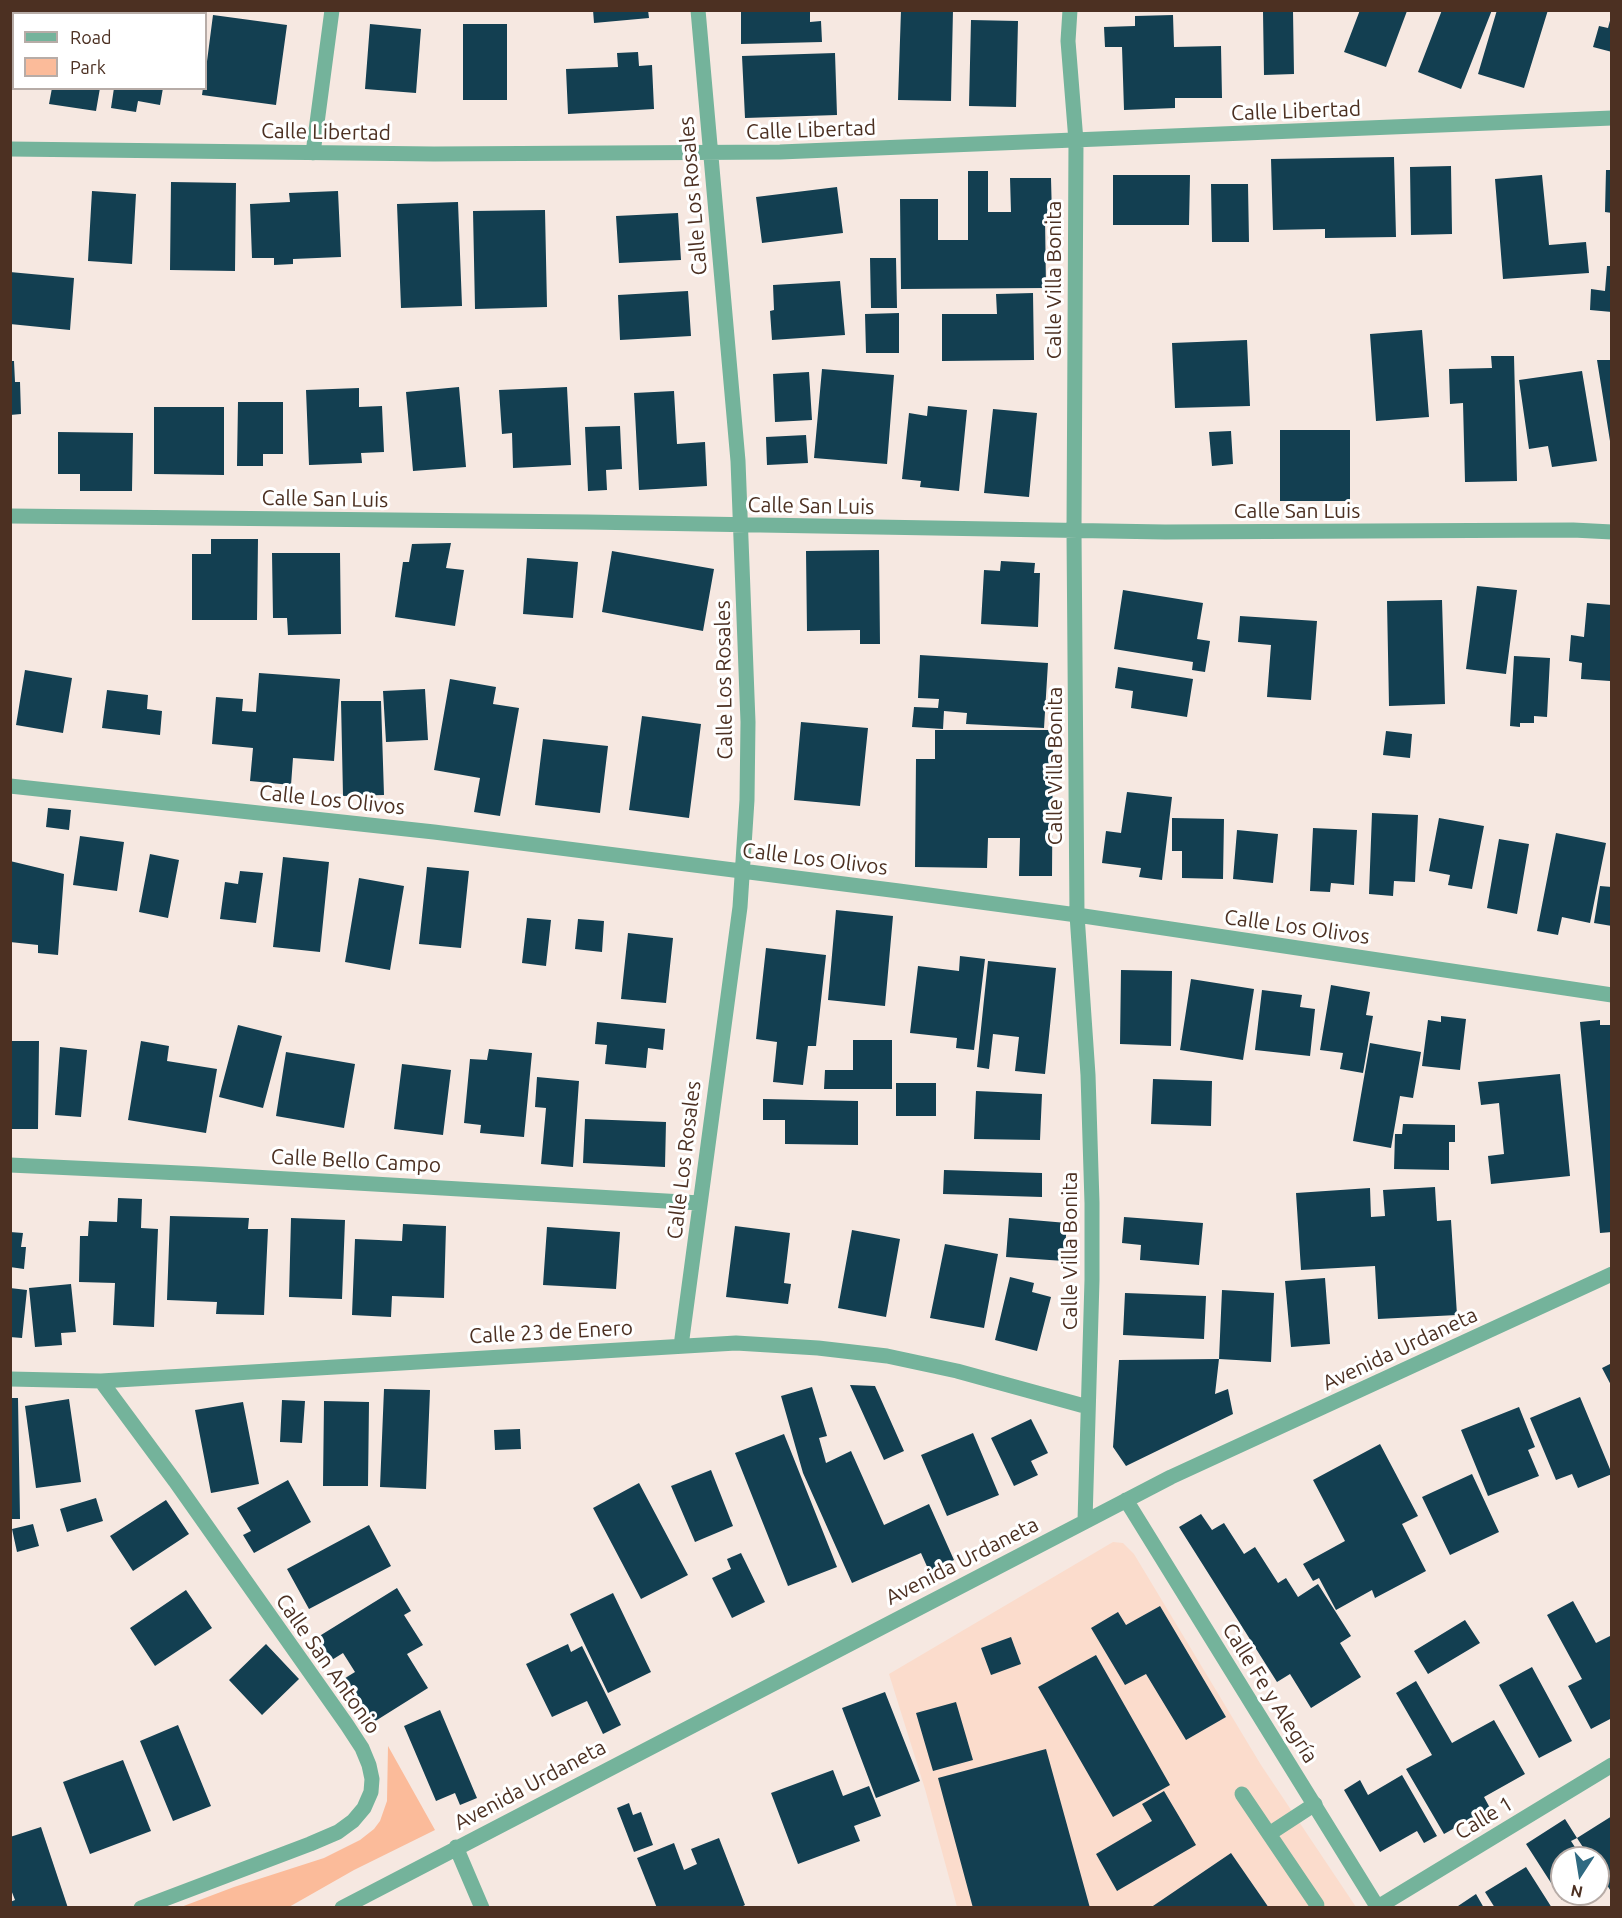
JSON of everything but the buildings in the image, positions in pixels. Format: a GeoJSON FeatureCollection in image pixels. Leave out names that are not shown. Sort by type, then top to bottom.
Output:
{"type":"FeatureCollection","features":[{"type":"Feature","properties":{"kind":"street"},"geometry":{"type":"LineString","coordinates":[[313,153],[332,10]]}},
{"type":"Feature","properties":{"kind":"street","name":"Calle Los Rosales"},"geometry":{"type":"LineString","coordinates":[[681,1346],[740,907],[747,800],[748,722],[738,461],[698,10]]}},
{"type":"Feature","properties":{"kind":"street","name":"Calle Villa Bonita"},"geometry":{"type":"LineString","coordinates":[[1070,10],[1068,41],[1076,141],[1074,531],[1077,915],[1092,1144],[1092,1269],[1085,1521]]}},
{"type":"Feature","properties":{"kind":"street","name":"Calle Libertad"},"geometry":{"type":"LineString","coordinates":[[10,149],[313,153],[711,153],[1076,141],[1611,118]]}},
{"type":"Feature","properties":{"kind":"street","name":"Calle San Luis"},"geometry":{"type":"LineString","coordinates":[[10,516],[1074,531],[1573,530],[1611,532]]}},
{"type":"Feature","properties":{"kind":"street","name":"Calle Los Olivos"},"geometry":{"type":"LineString","coordinates":[[10,786],[434,832],[742,871],[1077,915],[1611,995]]}},
{"type":"Feature","properties":{"kind":"street","name":"Calle Bello Campo"},"geometry":{"type":"LineString","coordinates":[[10,1165],[700,1203]]}},
{"type":"Feature","properties":{"kind":"street","name":"Avenida Urdaneta"},"geometry":{"type":"LineString","coordinates":[[342,1908],[1171,1477],[1611,1274]]}},
{"type":"Feature","properties":{"kind":"street","name":"Calle 23 de Enero"},"geometry":{"type":"LineString","coordinates":[[10,1379],[102,1381],[736,1343],[818,1348],[887,1356],[957,1371],[1088,1407]]}},
{"type":"Feature","properties":{"kind":"street","name":"Calle San Antonio"},"geometry":{"type":"LineString","coordinates":[[102,1381],[347,1725],[362,1748],[372,1779],[371,1792],[364,1808],[353,1821],[338,1832],[141,1908]]}},
{"type":"Feature","properties":{"kind":"street","name":"Calle Fe y Alegría"},"geometry":{"type":"LineString","coordinates":[[1126,1500],[1378,1907]]}},
{"type":"Feature","properties":{"kind":"street","name":"Calle 1"},"geometry":{"type":"LineString","coordinates":[[1378,1907],[1611,1765]]}},
{"type":"Feature","properties":{"kind":"street"},"geometry":{"type":"LineString","coordinates":[[1242,1794],[1317,1905]]}},
{"type":"Feature","properties":{"kind":"street"},"geometry":{"type":"LineString","coordinates":[[1269,1834],[1315,1804]]}},
{"type":"Feature","properties":{"kind":"street"},"geometry":{"type":"LineString","coordinates":[[456,1847],[482,1908]]}},
{"type":"Feature","properties":{"kind":"shaded area"},"geometry":{"type":"Polygon","coordinates":[[[1113,1542],[1123,1543],[1134,1554],[1261,1765],[1356,1907],[957,1907],[925,1789],[889,1674],[1113,1542]]]}},
{"type":"Feature","properties":{"kind":"green space"},"geometry":{"type":"Polygon","coordinates":[[[388,1746],[435,1830],[354,1870],[289,1907],[181,1907],[324,1858],[360,1840],[380,1821],[387,1801],[388,1746]]]}}]}
